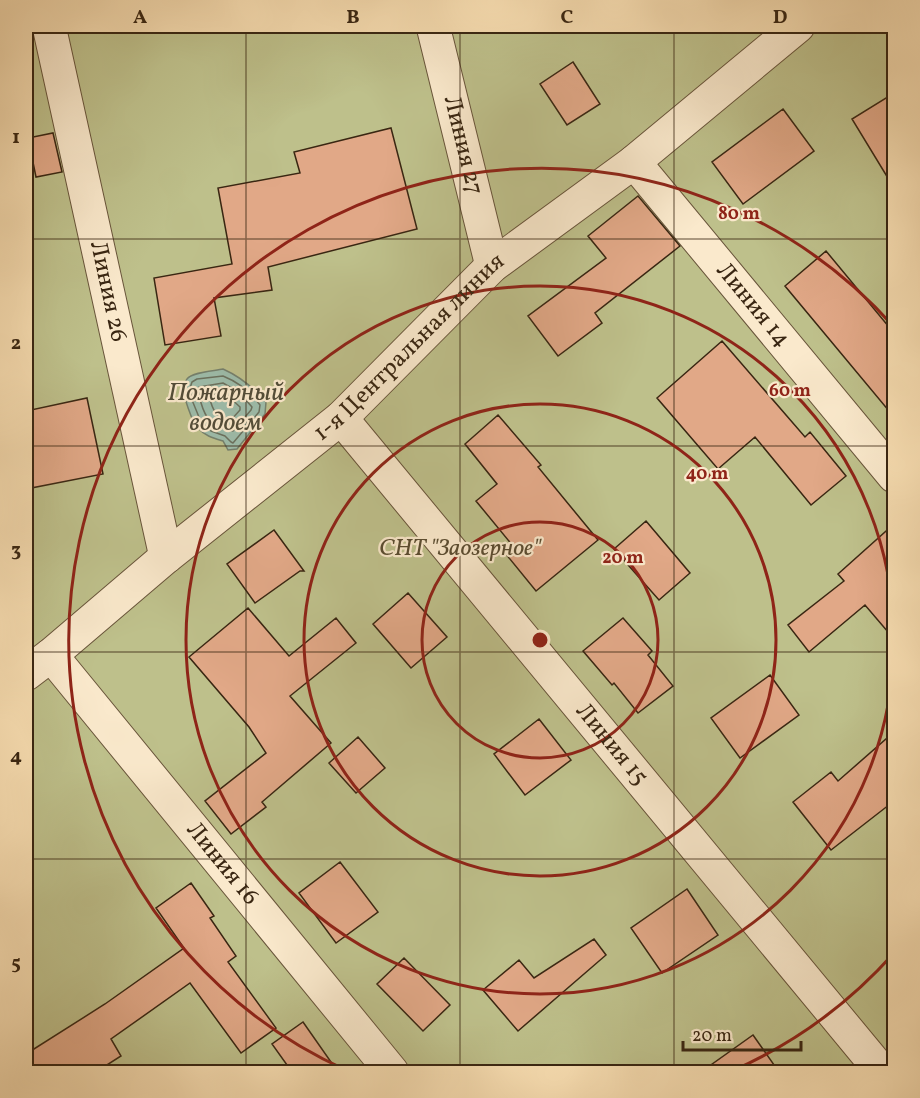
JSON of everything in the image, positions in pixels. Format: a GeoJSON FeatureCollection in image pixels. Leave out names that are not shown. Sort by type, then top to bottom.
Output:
{"type":"FeatureCollection","features":[{"type":"Feature","properties":{"kind":"street","name":"Линия 26"},"geometry":{"type":"LineString","coordinates":[[49,26],[166,556]]}},
{"type":"Feature","properties":{"kind":"street","name":"Линия 27"},"geometry":{"type":"LineString","coordinates":[[433,26],[492,266]]}},
{"type":"Feature","properties":{"kind":"street","name":"1-я Центральная линия"},"geometry":{"type":"LineString","coordinates":[[26,674],[166,556],[341,418],[492,266],[634,162],[798,26]]}},
{"type":"Feature","properties":{"kind":"street","name":"Линия 14"},"geometry":{"type":"LineString","coordinates":[[634,162],[894,476]]}},
{"type":"Feature","properties":{"kind":"street","name":"Линия 15"},"geometry":{"type":"LineString","coordinates":[[341,418],[882,1072]]}},
{"type":"Feature","properties":{"kind":"street","name":"Линия 16"},"geometry":{"type":"LineString","coordinates":[[51,655],[392,1072]]}},
{"type":"Feature","properties":{"kind":"green space","name":"СНТ \"Заозерное\""},"geometry":{"type":"Polygon","coordinates":[[[26,26],[894,26],[894,1072],[26,1072],[26,26]]]}},
{"type":"Feature","properties":{"kind":"water","name":"Пожарный водоем"},"geometry":{"type":"Polygon","coordinates":[[[223,369],[246,383],[266,402],[265,414],[237,449],[228,450],[223,441],[201,431],[188,409],[184,392],[184,386],[190,377],[198,373],[223,369]]]}},
{"type":"Feature","properties":{"kind":"building"},"geometry":{"type":"Polygon","coordinates":[[[573,62],[600,104],[567,125],[540,84],[573,62]]]}},
{"type":"Feature","properties":{"kind":"building"},"geometry":{"type":"Polygon","coordinates":[[[894,93],[894,188],[852,119],[894,93]]]}},
{"type":"Feature","properties":{"kind":"building"},"geometry":{"type":"Polygon","coordinates":[[[783,109],[814,151],[743,204],[712,162],[783,109]]]}},
{"type":"Feature","properties":{"kind":"building"},"geometry":{"type":"Polygon","coordinates":[[[391,128],[417,229],[268,267],[272,290],[214,298],[221,336],[165,345],[154,278],[232,264],[218,188],[300,173],[294,152],[391,128]]]}},
{"type":"Feature","properties":{"kind":"building"},"geometry":{"type":"Polygon","coordinates":[[[53,133],[62,172],[36,177],[28,138],[53,133]]]}},
{"type":"Feature","properties":{"kind":"building"},"geometry":{"type":"Polygon","coordinates":[[[638,196],[680,246],[595,313],[602,323],[558,356],[528,316],[606,258],[588,236],[638,196]]]}},
{"type":"Feature","properties":{"kind":"building"},"geometry":{"type":"Polygon","coordinates":[[[826,251],[894,333],[894,417],[785,286],[826,251]]]}},
{"type":"Feature","properties":{"kind":"building"},"geometry":{"type":"Polygon","coordinates":[[[722,341],[805,437],[810,432],[846,476],[811,505],[755,437],[718,469],[657,398],[722,341]]]}},
{"type":"Feature","properties":{"kind":"building"},"geometry":{"type":"Polygon","coordinates":[[[87,398],[103,474],[26,489],[26,411],[87,398]]]}},
{"type":"Feature","properties":{"kind":"building"},"geometry":{"type":"Polygon","coordinates":[[[498,415],[541,465],[538,467],[598,540],[536,591],[505,553],[513,546],[476,501],[497,484],[465,444],[498,415]]]}},
{"type":"Feature","properties":{"kind":"building"},"geometry":{"type":"Polygon","coordinates":[[[646,521],[690,573],[659,600],[614,549],[646,521]]]}},
{"type":"Feature","properties":{"kind":"building"},"geometry":{"type":"Polygon","coordinates":[[[894,524],[894,639],[865,605],[809,652],[788,625],[844,581],[838,574],[894,524]]]}},
{"type":"Feature","properties":{"kind":"building"},"geometry":{"type":"Polygon","coordinates":[[[274,530],[304,571],[300,571],[255,603],[227,564],[274,530]]]}},
{"type":"Feature","properties":{"kind":"building"},"geometry":{"type":"Polygon","coordinates":[[[408,593],[447,637],[411,668],[373,624],[408,593]]]}},
{"type":"Feature","properties":{"kind":"building"},"geometry":{"type":"Polygon","coordinates":[[[248,608],[289,656],[336,618],[356,643],[290,696],[331,743],[262,802],[266,807],[231,834],[205,801],[266,753],[249,727],[189,657],[248,608]]]}},
{"type":"Feature","properties":{"kind":"building"},"geometry":{"type":"Polygon","coordinates":[[[623,618],[652,651],[648,655],[673,686],[638,713],[614,683],[612,685],[583,651],[623,618]]]}},
{"type":"Feature","properties":{"kind":"building"},"geometry":{"type":"Polygon","coordinates":[[[770,675],[799,715],[740,758],[711,718],[770,675]]]}},
{"type":"Feature","properties":{"kind":"building"},"geometry":{"type":"Polygon","coordinates":[[[539,719],[571,760],[525,795],[494,754],[539,719]]]}},
{"type":"Feature","properties":{"kind":"building"},"geometry":{"type":"Polygon","coordinates":[[[894,732],[894,801],[831,850],[793,802],[831,772],[838,781],[894,732]]]}},
{"type":"Feature","properties":{"kind":"building"},"geometry":{"type":"Polygon","coordinates":[[[358,737],[385,768],[356,793],[329,763],[358,737]]]}},
{"type":"Feature","properties":{"kind":"building"},"geometry":{"type":"Polygon","coordinates":[[[340,862],[378,912],[336,943],[299,893],[340,862]]]}},
{"type":"Feature","properties":{"kind":"building"},"geometry":{"type":"Polygon","coordinates":[[[191,883],[214,916],[210,918],[236,956],[228,962],[276,1028],[241,1053],[190,983],[111,1039],[121,1056],[96,1072],[26,1072],[26,1054],[105,1004],[184,948],[156,908],[191,883]]]}},
{"type":"Feature","properties":{"kind":"building"},"geometry":{"type":"Polygon","coordinates":[[[687,889],[718,935],[662,973],[631,928],[687,889]]]}},
{"type":"Feature","properties":{"kind":"building"},"geometry":{"type":"Polygon","coordinates":[[[594,939],[606,955],[518,1031],[483,990],[519,960],[534,978],[594,939]]]}},
{"type":"Feature","properties":{"kind":"building"},"geometry":{"type":"Polygon","coordinates":[[[404,958],[450,1005],[423,1031],[377,984],[404,958]]]}},
{"type":"Feature","properties":{"kind":"building"},"geometry":{"type":"Polygon","coordinates":[[[303,1022],[338,1072],[292,1072],[272,1044],[303,1022]]]}},
{"type":"Feature","properties":{"kind":"building"},"geometry":{"type":"Polygon","coordinates":[[[753,1035],[779,1072],[701,1072],[753,1035]]]}}]}
